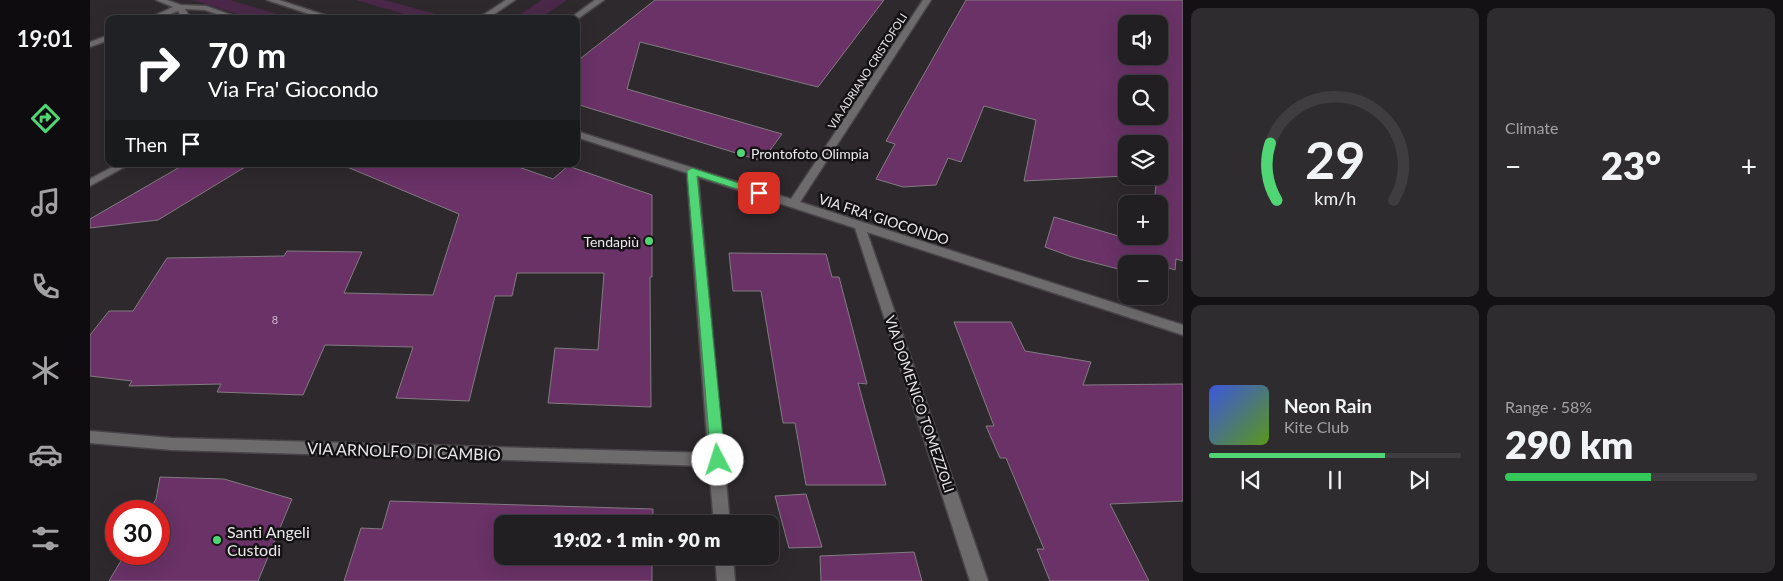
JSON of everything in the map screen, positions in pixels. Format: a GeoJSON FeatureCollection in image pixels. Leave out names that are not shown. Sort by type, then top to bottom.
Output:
{"type":"FeatureCollection","features":[{"type":"Feature","properties":{"kind":"street"},"geometry":{"type":"LineString","coordinates":[[160,0],[180,6],[206,8],[228,15]]}},
{"type":"Feature","properties":{"kind":"street"},"geometry":{"type":"LineString","coordinates":[[271,0],[320,15]]}},
{"type":"Feature","properties":{"kind":"street"},"geometry":{"type":"LineString","coordinates":[[487,15],[511,0]]}},
{"type":"Feature","properties":{"kind":"street"},"geometry":{"type":"LineString","coordinates":[[579,15],[600,0]]}},
{"type":"Feature","properties":{"kind":"street","name":"VIA ADRIANO CRISTOFOLI"},"geometry":{"type":"LineString","coordinates":[[793,204],[927,0]]}},
{"type":"Feature","properties":{"kind":"street"},"geometry":{"type":"LineString","coordinates":[[160,15],[180,6]]}},
{"type":"Feature","properties":{"kind":"street"},"geometry":{"type":"LineString","coordinates":[[180,6],[184,15]]}},
{"type":"Feature","properties":{"kind":"street"},"geometry":{"type":"LineString","coordinates":[[90,45],[105,39]]}},
{"type":"Feature","properties":{"kind":"street","name":"VIA FRA' GIOCONDO"},"geometry":{"type":"LineString","coordinates":[[580,135],[1183,330]]}},
{"type":"Feature","properties":{"kind":"street"},"geometry":{"type":"LineString","coordinates":[[90,183],[119,167]]}},
{"type":"Feature","properties":{"kind":"street"},"geometry":{"type":"LineString","coordinates":[[692,171],[721,515]]}},
{"type":"Feature","properties":{"kind":"street","name":"VIA DOMENICO TOMEZZOLI"},"geometry":{"type":"LineString","coordinates":[[860,227],[979,581]]}},
{"type":"Feature","properties":{"kind":"street","name":"VIA ARNOLFO DI CAMBIO"},"geometry":{"type":"LineString","coordinates":[[90,437],[172,444],[718,460]]}},
{"type":"Feature","properties":{"kind":"street"},"geometry":{"type":"LineString","coordinates":[[725,565],[726,581]]}},
{"type":"Feature","properties":{"kind":"shaded area"},"geometry":{"type":"Polygon","coordinates":[[[193,0],[230,0],[280,15],[240,15],[193,0]]]}},
{"type":"Feature","properties":{"kind":"shaded area"},"geometry":{"type":"Polygon","coordinates":[[[356,0],[384,0],[436,14],[407,15],[356,0]]]}},
{"type":"Feature","properties":{"kind":"shaded area"},"geometry":{"type":"Polygon","coordinates":[[[542,0],[567,0],[545,15],[519,15],[542,0]]]}},
{"type":"Feature","properties":{"kind":"building"},"geometry":{"type":"Polygon","coordinates":[[[655,0],[884,0],[818,87],[640,42],[627,89],[782,134],[762,161],[580,105],[580,59],[655,0]]]}},
{"type":"Feature","properties":{"kind":"building"},"geometry":{"type":"Polygon","coordinates":[[[966,0],[1183,0],[1183,261],[1176,259],[1175,270],[1168,268],[1168,255],[1118,255],[1118,269],[1072,257],[1045,247],[1054,217],[1118,236],[1118,245],[1168,245],[1168,195],[1155,195],[1156,185],[1168,185],[1168,135],[1118,135],[1118,176],[1024,181],[1036,120],[984,106],[961,162],[948,158],[936,185],[903,187],[876,179],[895,144],[886,141],[966,0]]]}},
{"type":"Feature","properties":{"kind":"building"},"geometry":{"type":"Polygon","coordinates":[[[180,167],[245,167],[158,220],[90,228],[90,219],[180,167]]]}},
{"type":"Feature","properties":{"kind":"building"},"geometry":{"type":"Polygon","coordinates":[[[347,167],[519,167],[553,179],[567,167],[571,167],[652,195],[652,277],[650,277],[651,407],[548,403],[555,348],[598,350],[604,273],[517,273],[512,296],[495,296],[469,401],[396,398],[413,347],[325,345],[303,395],[217,392],[221,384],[129,386],[132,381],[90,376],[90,335],[109,311],[133,311],[167,258],[284,256],[287,251],[362,252],[344,293],[433,295],[459,214],[347,167]]]}},
{"type":"Feature","properties":{"kind":"building"},"geometry":{"type":"Polygon","coordinates":[[[729,253],[826,254],[832,277],[839,277],[867,384],[858,383],[886,485],[806,485],[795,423],[783,423],[761,291],[733,291],[729,253]]]}},
{"type":"Feature","properties":{"kind":"building"},"geometry":{"type":"Polygon","coordinates":[[[954,322],[1011,322],[1025,351],[1091,362],[1083,385],[1183,384],[1183,501],[1110,504],[1149,581],[1050,581],[1037,549],[1044,549],[1006,458],[1000,458],[986,426],[994,426],[954,322]]]}},
{"type":"Feature","properties":{"kind":"building","name":"Santi Angeli Custodi"},"geometry":{"type":"Polygon","coordinates":[[[160,477],[224,479],[292,499],[258,581],[109,581],[118,565],[170,565],[170,500],[156,499],[160,477]]]}},
{"type":"Feature","properties":{"kind":"building"},"geometry":{"type":"Polygon","coordinates":[[[806,494],[822,547],[789,548],[775,496],[806,494]]]}},
{"type":"Feature","properties":{"kind":"building"},"geometry":{"type":"Polygon","coordinates":[[[390,501],[653,509],[653,515],[494,515],[494,565],[652,565],[652,581],[344,581],[361,528],[382,529],[390,501]]]}},
{"type":"Feature","properties":{"kind":"building"},"geometry":{"type":"Polygon","coordinates":[[[914,552],[922,581],[821,581],[820,556],[914,552]]]}},
{"type":"Feature","properties":{"kind":"place","name":"Prontofoto Olimpia"},"geometry":{"type":"Point","coordinates":[741,153]}},
{"type":"Feature","properties":{"kind":"place","name":"Tendapiù"},"geometry":{"type":"Point","coordinates":[649,241]}},
{"type":"Feature","properties":{"kind":"place","name":"Santi Angeli Custodi"},"geometry":{"type":"Point","coordinates":[217,540]}},
{"type":"Feature","properties":{"kind":"route"},"geometry":{"type":"LineString","coordinates":[[718,460],[692,171],[759,193]]}}]}
